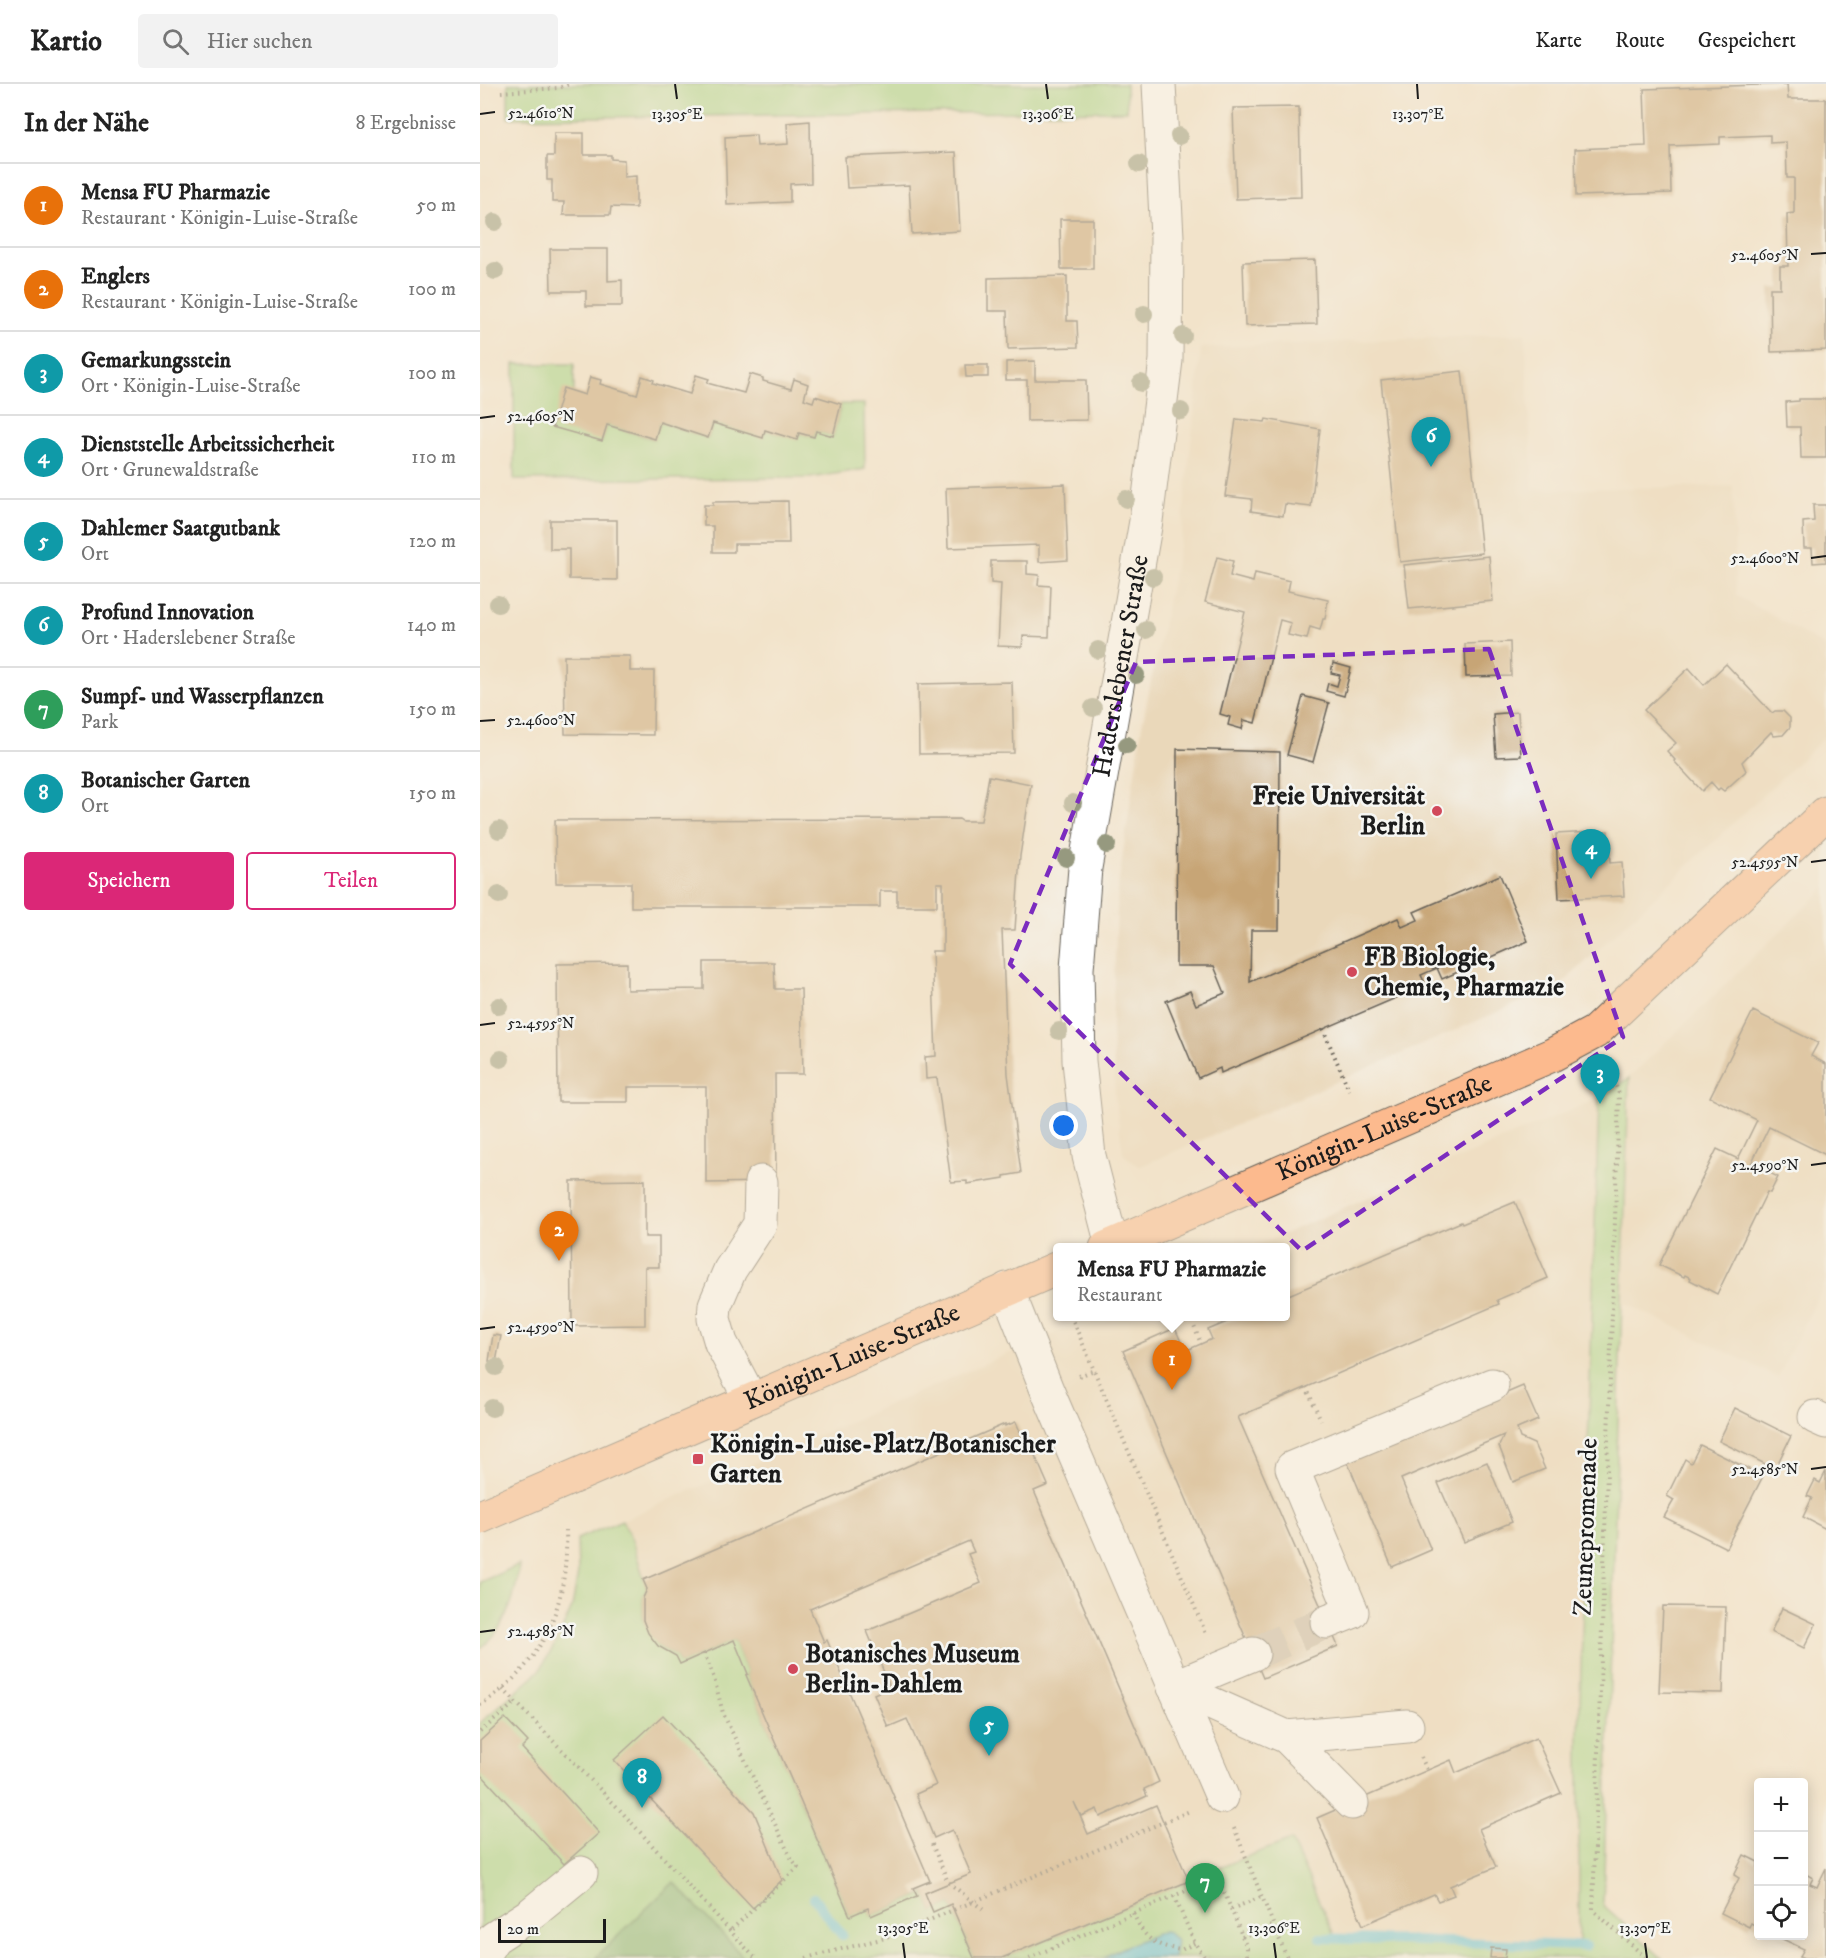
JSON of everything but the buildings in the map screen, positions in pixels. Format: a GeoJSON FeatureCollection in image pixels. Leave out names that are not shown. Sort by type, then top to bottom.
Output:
{"type":"FeatureCollection","features":[{"type":"Feature","properties":{"kind":"main road","name":"Königin-Luise-Straße"},"geometry":{"type":"LineString","coordinates":[[1116,1243],[1552,1056],[1595,1032],[1826,813]]}},
{"type":"Feature","properties":{"kind":"main road","name":"Königin-Luise-Straße"},"geometry":{"type":"LineString","coordinates":[[480,1516],[1053,1270]]}},
{"type":"Feature","properties":{"kind":"street","name":"Haderslebener Straße"},"geometry":{"type":"LineString","coordinates":[[1108,1243],[1089,1156],[1079,1061],[1077,969],[1085,868],[1146,521],[1166,360],[1167,237],[1159,84]]}},
{"type":"Feature","properties":{"kind":"street"},"geometry":{"type":"LineString","coordinates":[[751,1400],[721,1343],[714,1319],[715,1305],[730,1270],[760,1224],[761,1182]]}},
{"type":"Feature","properties":{"kind":"street"},"geometry":{"type":"LineString","coordinates":[[1007,1289],[1047,1390],[1222,1797]]}},
{"type":"Feature","properties":{"kind":"street"},"geometry":{"type":"LineString","coordinates":[[1327,1622],[1352,1612],[1292,1468],[1492,1385]]}},
{"type":"Feature","properties":{"kind":"street"},"geometry":{"type":"LineString","coordinates":[[1174,1687],[1253,1654]]}},
{"type":"Feature","properties":{"kind":"street"},"geometry":{"type":"LineString","coordinates":[[1174,1687],[1287,1737],[1352,1803]]}},
{"type":"Feature","properties":{"kind":"street"},"geometry":{"type":"LineString","coordinates":[[1287,1737],[1407,1726]]}},
{"type":"Feature","properties":{"kind":"street"},"geometry":{"type":"LineString","coordinates":[[481,1957],[494,1938],[531,1914],[581,1873]]}},
{"type":"Feature","properties":{"kind":"path"},"geometry":{"type":"LineString","coordinates":[[501,92],[558,88],[570,84]]}},
{"type":"Feature","properties":{"kind":"path"},"geometry":{"type":"LineString","coordinates":[[1323,1029],[1349,1090]]}},
{"type":"Feature","properties":{"kind":"path","name":"Zeunepromenade"},"geometry":{"type":"LineString","coordinates":[[1612,1075],[1619,1094],[1593,1910],[1646,1958]]}},
{"type":"Feature","properties":{"kind":"path"},"geometry":{"type":"LineString","coordinates":[[1073,1321],[1220,1668]]}},
{"type":"Feature","properties":{"kind":"path"},"geometry":{"type":"LineString","coordinates":[[1192,1321],[1201,1344]]}},
{"type":"Feature","properties":{"kind":"path"},"geometry":{"type":"LineString","coordinates":[[480,1706],[515,1677],[538,1649],[554,1617],[564,1586],[566,1530]]}},
{"type":"Feature","properties":{"kind":"path"},"geometry":{"type":"LineString","coordinates":[[704,1653],[714,1678],[723,1713],[790,1856],[798,1867],[730,1931]]}},
{"type":"Feature","properties":{"kind":"path"},"geometry":{"type":"LineString","coordinates":[[503,1689],[619,1809],[755,1958]]}},
{"type":"Feature","properties":{"kind":"path"},"geometry":{"type":"LineString","coordinates":[[480,1732],[516,1702]]}},
{"type":"Feature","properties":{"kind":"path"},"geometry":{"type":"LineString","coordinates":[[806,1958],[889,1937],[1222,1797],[1287,1958]]}},
{"type":"Feature","properties":{"kind":"path"},"geometry":{"type":"LineString","coordinates":[[932,1844],[948,1882],[985,1911]]}},
{"type":"Feature","properties":{"kind":"path"},"geometry":{"type":"LineString","coordinates":[[1029,1958],[1218,1877],[1247,1948],[1247,1955],[1244,1958]]}},
{"type":"Feature","properties":{"kind":"path"},"geometry":{"type":"LineString","coordinates":[[1174,1896],[1195,1943],[1205,1958]]}},
{"type":"Feature","properties":{"kind":"path"},"geometry":{"type":"LineString","coordinates":[[1231,1908],[1261,1897]]}},
{"type":"Feature","properties":{"kind":"path"},"geometry":{"type":"LineString","coordinates":[[1133,1913],[1141,1932],[1148,1938],[1181,1950],[1195,1943]]}},
{"type":"Feature","properties":{"kind":"path"},"geometry":{"type":"LineString","coordinates":[[1242,1937],[1273,1925]]}},
{"type":"Feature","properties":{"kind":"highlighted area"},"geometry":{"type":"Polygon","coordinates":[[[1489,649],[1623,1037],[1302,1251],[1010,964],[1136,662],[1489,649]]]}},
{"type":"Feature","properties":{"kind":"shaded area","name":"Freie Universität Berlin"},"geometry":{"type":"Polygon","coordinates":[[[1525,334],[1533,490],[1733,486],[1736,595],[1826,647],[1826,736],[1562,984],[1139,1167],[1123,1154],[1115,1096],[1112,1029],[1118,887],[1142,725],[1181,538],[1201,348],[1525,334]]]}},
{"type":"Feature","properties":{"kind":"shaded area"},"geometry":{"type":"Polygon","coordinates":[[[1826,887],[1826,1281],[1778,1377],[1623,1302],[1629,1078],[1826,887]]]}},
{"type":"Feature","properties":{"kind":"shaded area"},"geometry":{"type":"Polygon","coordinates":[[[1599,1098],[1579,1731],[1579,1949],[1337,1941],[1291,1841],[1246,1857],[1002,1958],[974,1958],[951,1904],[933,1912],[925,1893],[871,1916],[850,1916],[746,1675],[748,1674],[734,1641],[680,1664],[676,1656],[658,1646],[643,1620],[643,1580],[632,1540],[622,1520],[1084,1321],[1290,1321],[1290,1243],[1262,1243],[1599,1098]]]}},
{"type":"Feature","properties":{"kind":"green space"},"geometry":{"type":"Polygon","coordinates":[[[508,84],[1126,84],[1127,111],[508,118],[508,84]]]}},
{"type":"Feature","properties":{"kind":"green space"},"geometry":{"type":"Polygon","coordinates":[[[514,364],[574,364],[574,392],[602,441],[607,425],[654,439],[660,422],[708,438],[713,423],[763,437],[765,430],[797,439],[799,433],[814,437],[816,431],[833,436],[841,404],[864,404],[865,469],[810,478],[514,480],[514,364]]]}},
{"type":"Feature","properties":{"kind":"green space"},"geometry":{"type":"Polygon","coordinates":[[[1629,1078],[1603,1905],[1662,1958],[1002,1958],[1291,1840],[1337,1941],[1579,1949],[1579,1731],[1599,1098],[1629,1078]]]}},
{"type":"Feature","properties":{"kind":"green space"},"geometry":{"type":"Polygon","coordinates":[[[622,1520],[632,1540],[647,1589],[643,1598],[643,1620],[658,1646],[676,1656],[680,1664],[734,1640],[748,1674],[746,1675],[850,1916],[868,1908],[871,1916],[925,1893],[933,1912],[951,1904],[974,1958],[480,1958],[480,1723],[540,1670],[558,1639],[572,1607],[578,1573],[577,1539],[622,1520]]]}},
{"type":"Feature","properties":{"kind":"green space"},"geometry":{"type":"Polygon","coordinates":[[[519,1565],[512,1600],[503,1622],[497,1632],[480,1649],[480,1582],[519,1565]]]}},
{"type":"Feature","properties":{"kind":"green space"},"geometry":{"type":"Polygon","coordinates":[[[674,1882],[744,1958],[595,1958],[674,1882]]]}},
{"type":"Feature","properties":{"kind":"water"},"geometry":{"type":"Polygon","coordinates":[[[1163,1931],[1168,1932],[1176,1941],[1173,1958],[1104,1958],[1118,1950],[1163,1931]]]}},
{"type":"Feature","properties":{"kind":"waterway"},"geometry":{"type":"LineString","coordinates":[[814,1898],[842,1935]]}},
{"type":"Feature","properties":{"kind":"waterway"},"geometry":{"type":"LineString","coordinates":[[1320,1938],[1585,1946]]}},
{"type":"Feature","properties":{"kind":"tunnel"},"geometry":{"type":"LineString","coordinates":[[1253,1654],[1327,1622]]}},
{"type":"Feature","properties":{"kind":"place","name":"Profund Innovation"},"geometry":{"type":"Point","coordinates":[1431,467]}},
{"type":"Feature","properties":{"kind":"place","name":"Freie Universität Berlin"},"geometry":{"type":"Point","coordinates":[1437,811]}},
{"type":"Feature","properties":{"kind":"place","name":"Dienststelle Arbeitssicherheit"},"geometry":{"type":"Point","coordinates":[1591,879]}},
{"type":"Feature","properties":{"kind":"place","name":"FB Biologie, Chemie, Pharmazie"},"geometry":{"type":"Point","coordinates":[1352,972]}},
{"type":"Feature","properties":{"kind":"place","name":"Gemarkungsstein"},"geometry":{"type":"Point","coordinates":[1600,1104]}},
{"type":"Feature","properties":{"kind":"place","name":"Englers"},"geometry":{"type":"Point","coordinates":[559,1261]}},
{"type":"Feature","properties":{"kind":"place","name":"Mensa FU Pharmazie"},"geometry":{"type":"Point","coordinates":[1172,1390]}},
{"type":"Feature","properties":{"kind":"place","name":"Königin-Luise-Platz/Botanischer Garten"},"geometry":{"type":"Point","coordinates":[698,1459]}},
{"type":"Feature","properties":{"kind":"place","name":"Botanisches Museum Berlin-Dahlem"},"geometry":{"type":"Point","coordinates":[793,1669]}},
{"type":"Feature","properties":{"kind":"place","name":"Dahlemer Saatgutbank"},"geometry":{"type":"Point","coordinates":[989,1756]}},
{"type":"Feature","properties":{"kind":"place","name":"Botanischer Garten"},"geometry":{"type":"Point","coordinates":[642,1808]}},
{"type":"Feature","properties":{"kind":"place","name":"Sumpf- und Wasserpflanzen"},"geometry":{"type":"Point","coordinates":[1205,1913]}}]}
